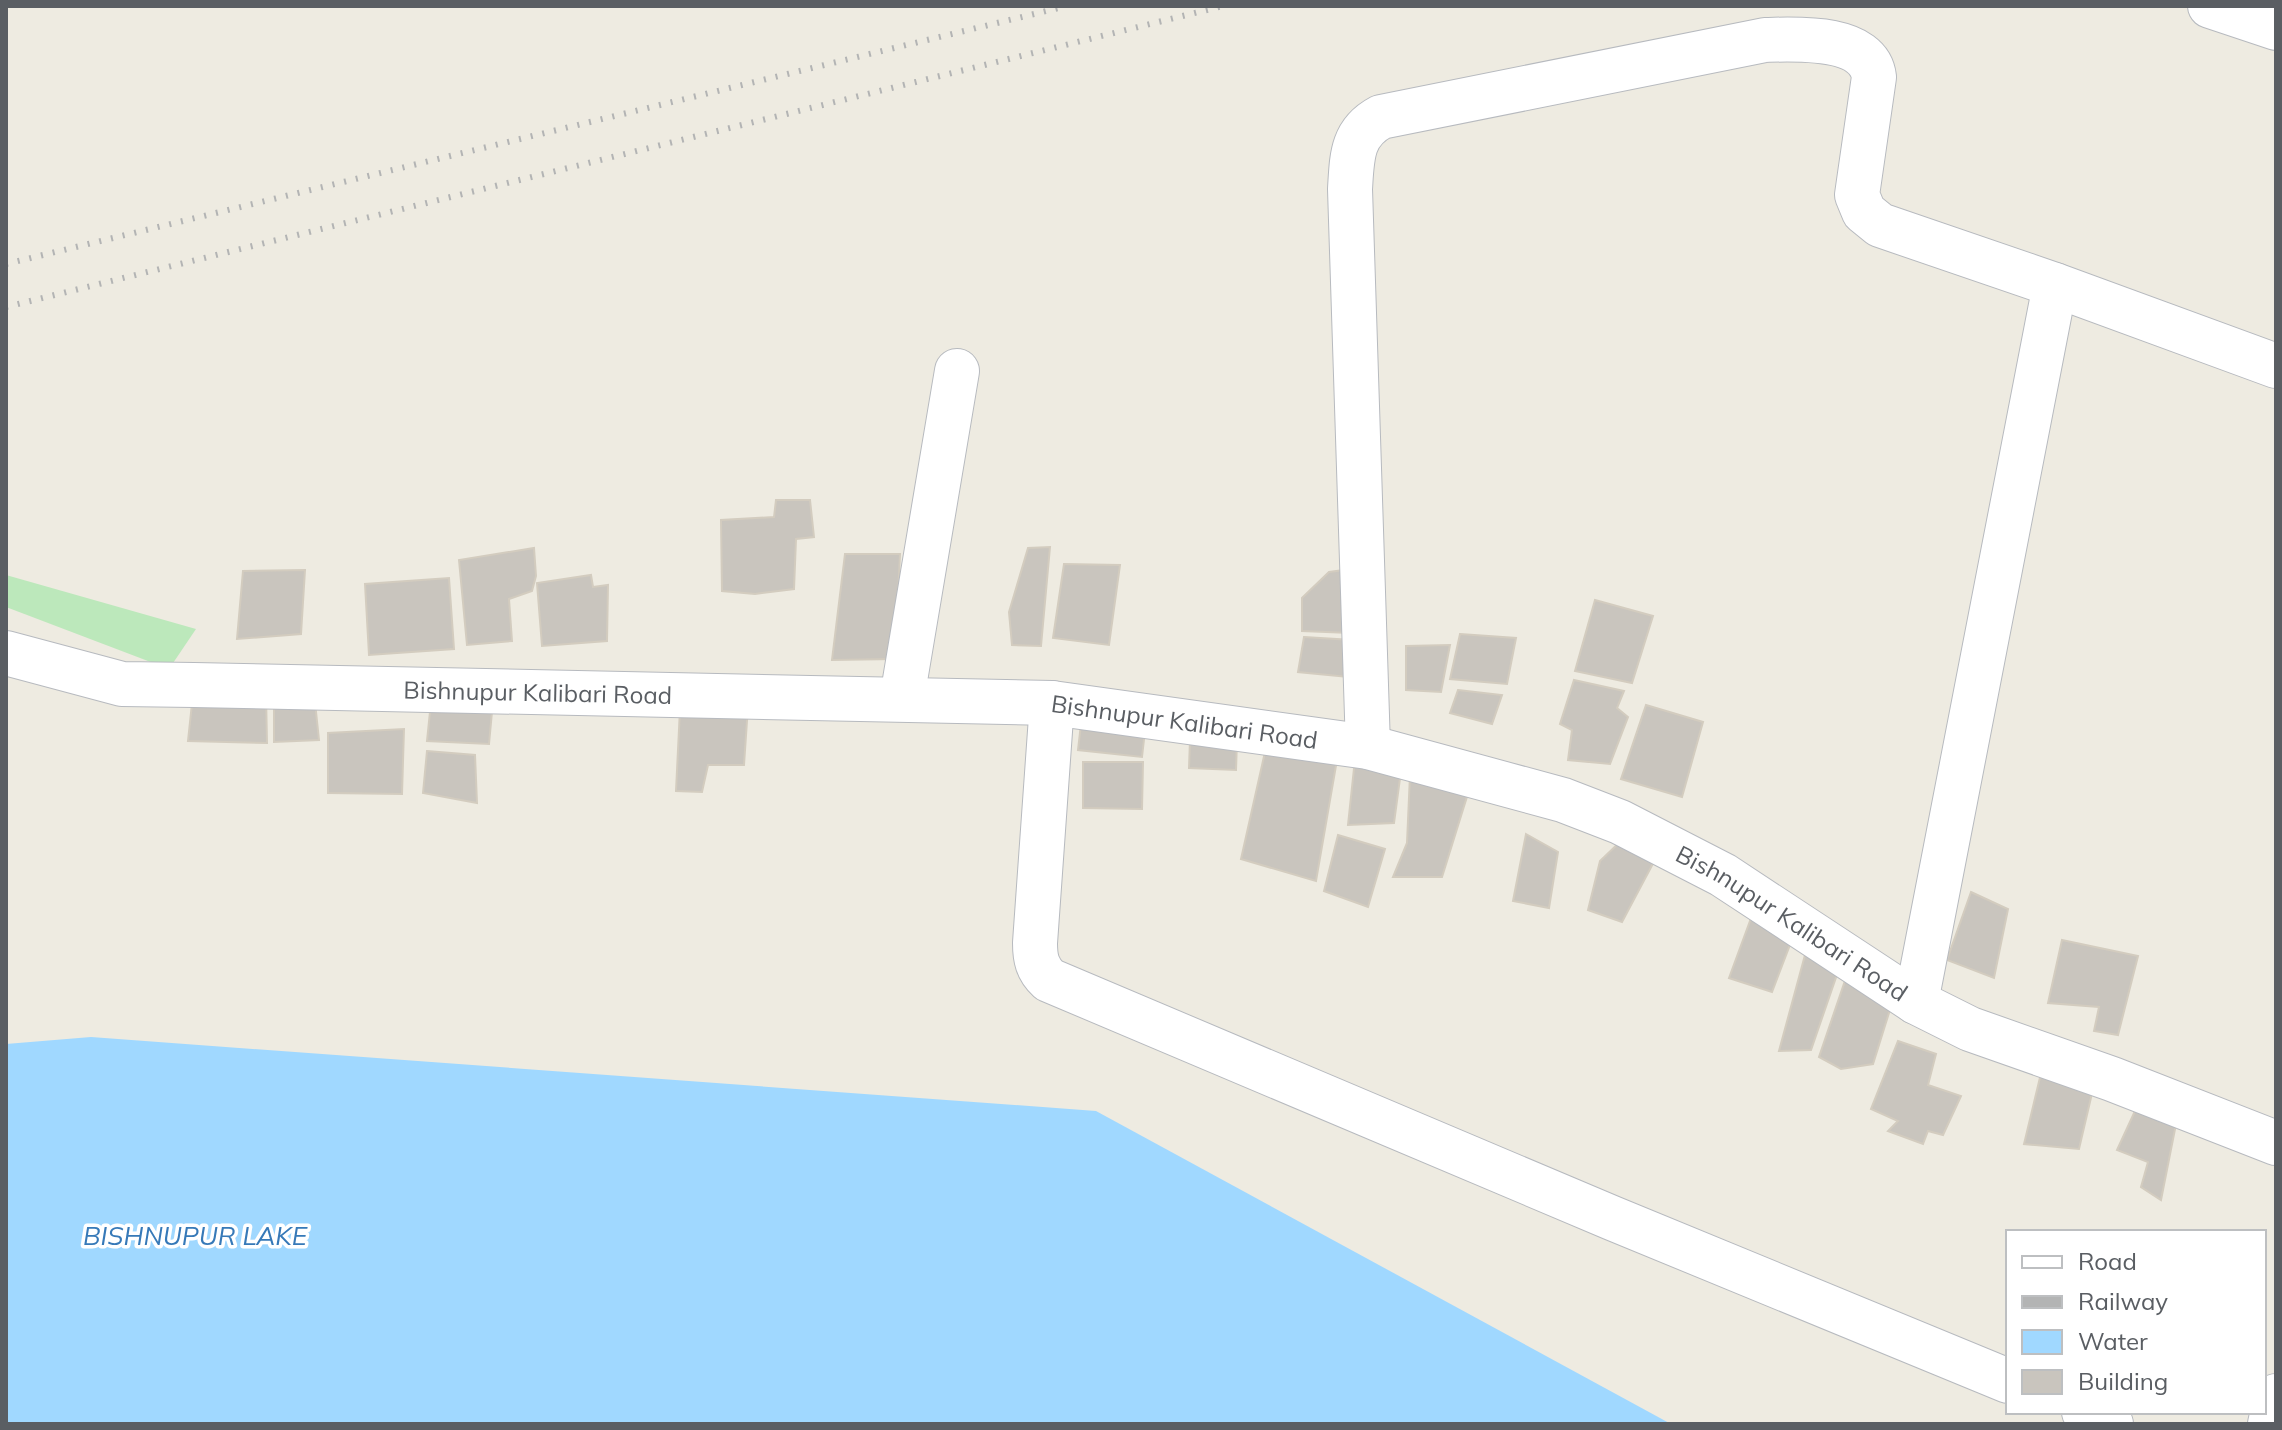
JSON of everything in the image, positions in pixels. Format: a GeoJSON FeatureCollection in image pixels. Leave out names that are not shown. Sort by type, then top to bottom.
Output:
{"type":"FeatureCollection","features":[{"type":"Feature","properties":{"kind":"street"},"geometry":{"type":"LineString","coordinates":[[2210,6],[2276,28]]}},
{"type":"Feature","properties":{"kind":"street"},"geometry":{"type":"LineString","coordinates":[[1368,747],[1350,189],[1351,163],[1358,138],[1366,125],[1381,117],[1765,40],[1828,41],[1860,53],[1873,67],[1857,195],[1864,212],[1880,225],[2276,366]]}},
{"type":"Feature","properties":{"kind":"street"},"geometry":{"type":"LineString","coordinates":[[1916,1002],[2055,285]]}},
{"type":"Feature","properties":{"kind":"street"},"geometry":{"type":"LineString","coordinates":[[902,698],[957,371]]}},
{"type":"Feature","properties":{"kind":"street","name":"Bishnupur Kalibari Road"},"geometry":{"type":"LineString","coordinates":[[6,653],[105,681],[139,686],[1052,703],[1368,747],[1563,800],[1620,822],[1723,875],[1916,1002],[1970,1029],[2112,1079],[2276,1143]]}},
{"type":"Feature","properties":{"kind":"street"},"geometry":{"type":"LineString","coordinates":[[1052,703],[1035,943],[1035,960],[1041,973],[1049,980],[1597,1212],[2006,1380]]}},
{"type":"Feature","properties":{"kind":"street"},"geometry":{"type":"LineString","coordinates":[[2270,1424],[2276,1396]]}},
{"type":"Feature","properties":{"kind":"street"},"geometry":{"type":"LineString","coordinates":[[2088,1414],[2111,1424]]}},
{"type":"Feature","properties":{"kind":"green space"},"geometry":{"type":"Polygon","coordinates":[[[6,575],[196,629],[169,669],[6,607],[6,575]]]}},
{"type":"Feature","properties":{"kind":"water","name":"BISHNUPUR LAKE"},"geometry":{"type":"Polygon","coordinates":[[[91,1037],[1096,1111],[1671,1424],[6,1424],[6,1044],[91,1037]]]}},
{"type":"Feature","properties":{"kind":"building"},"geometry":{"type":"Polygon","coordinates":[[[776,500],[810,500],[814,537],[796,539],[794,589],[755,594],[722,591],[721,520],[774,517],[776,500]]]}},
{"type":"Feature","properties":{"kind":"building"},"geometry":{"type":"Polygon","coordinates":[[[1050,547],[1041,646],[1012,645],[1009,612],[1028,548],[1050,547]]]}},
{"type":"Feature","properties":{"kind":"building"},"geometry":{"type":"Polygon","coordinates":[[[534,548],[536,576],[532,591],[509,599],[512,641],[467,645],[459,560],[534,548]]]}},
{"type":"Feature","properties":{"kind":"building"},"geometry":{"type":"Polygon","coordinates":[[[845,554],[900,554],[895,659],[832,660],[845,554]]]}},
{"type":"Feature","properties":{"kind":"building"},"geometry":{"type":"Polygon","coordinates":[[[1064,564],[1120,565],[1109,645],[1053,638],[1064,564]]]}},
{"type":"Feature","properties":{"kind":"building"},"geometry":{"type":"Polygon","coordinates":[[[1352,569],[1350,633],[1302,631],[1302,598],[1329,572],[1352,569]]]}},
{"type":"Feature","properties":{"kind":"building"},"geometry":{"type":"Polygon","coordinates":[[[305,570],[301,634],[237,639],[243,571],[305,570]]]}},
{"type":"Feature","properties":{"kind":"building"},"geometry":{"type":"Polygon","coordinates":[[[591,575],[593,587],[608,585],[607,641],[542,646],[537,583],[591,575]]]}},
{"type":"Feature","properties":{"kind":"building"},"geometry":{"type":"Polygon","coordinates":[[[449,578],[454,649],[369,655],[365,584],[449,578]]]}},
{"type":"Feature","properties":{"kind":"building"},"geometry":{"type":"Polygon","coordinates":[[[1595,600],[1653,616],[1632,683],[1575,671],[1595,600]]]}},
{"type":"Feature","properties":{"kind":"building"},"geometry":{"type":"Polygon","coordinates":[[[1460,634],[1516,638],[1507,684],[1450,679],[1460,634]]]}},
{"type":"Feature","properties":{"kind":"building"},"geometry":{"type":"Polygon","coordinates":[[[1304,637],[1352,640],[1348,677],[1298,672],[1304,637]]]}},
{"type":"Feature","properties":{"kind":"building"},"geometry":{"type":"Polygon","coordinates":[[[1450,645],[1441,692],[1406,690],[1406,646],[1450,645]]]}},
{"type":"Feature","properties":{"kind":"building"},"geometry":{"type":"Polygon","coordinates":[[[1574,680],[1624,691],[1617,708],[1628,717],[1610,764],[1568,760],[1572,730],[1560,724],[1574,680]]]}},
{"type":"Feature","properties":{"kind":"building"},"geometry":{"type":"Polygon","coordinates":[[[1458,690],[1502,695],[1492,724],[1450,713],[1458,690]]]}},
{"type":"Feature","properties":{"kind":"building"},"geometry":{"type":"Polygon","coordinates":[[[314,693],[319,740],[274,742],[274,697],[314,693]]]}},
{"type":"Feature","properties":{"kind":"building"},"geometry":{"type":"Polygon","coordinates":[[[193,694],[266,694],[267,743],[188,741],[193,694]]]}},
{"type":"Feature","properties":{"kind":"building"},"geometry":{"type":"Polygon","coordinates":[[[493,701],[489,744],[427,741],[431,702],[493,701]]]}},
{"type":"Feature","properties":{"kind":"building"},"geometry":{"type":"Polygon","coordinates":[[[1646,705],[1703,722],[1682,797],[1621,779],[1646,705]]]}},
{"type":"Feature","properties":{"kind":"building"},"geometry":{"type":"Polygon","coordinates":[[[748,706],[744,765],[708,765],[702,792],[676,791],[680,709],[748,706]]]}},
{"type":"Feature","properties":{"kind":"building"},"geometry":{"type":"Polygon","coordinates":[[[1082,715],[1146,722],[1142,757],[1078,750],[1082,715]]]}},
{"type":"Feature","properties":{"kind":"building"},"geometry":{"type":"Polygon","coordinates":[[[404,729],[402,794],[328,793],[328,733],[404,729]]]}},
{"type":"Feature","properties":{"kind":"building"},"geometry":{"type":"Polygon","coordinates":[[[1190,740],[1237,741],[1236,770],[1189,768],[1190,740]]]}},
{"type":"Feature","properties":{"kind":"building"},"geometry":{"type":"Polygon","coordinates":[[[1267,743],[1338,754],[1316,881],[1241,859],[1267,743]]]}},
{"type":"Feature","properties":{"kind":"building"},"geometry":{"type":"Polygon","coordinates":[[[427,751],[475,755],[477,803],[423,793],[427,751]]]}},
{"type":"Feature","properties":{"kind":"building"},"geometry":{"type":"Polygon","coordinates":[[[1355,759],[1401,771],[1394,823],[1348,825],[1355,759]]]}},
{"type":"Feature","properties":{"kind":"building"},"geometry":{"type":"Polygon","coordinates":[[[1083,762],[1143,762],[1142,809],[1083,808],[1083,762]]]}},
{"type":"Feature","properties":{"kind":"building"},"geometry":{"type":"Polygon","coordinates":[[[1410,775],[1470,787],[1442,877],[1393,877],[1407,843],[1410,775]]]}},
{"type":"Feature","properties":{"kind":"building"},"geometry":{"type":"Polygon","coordinates":[[[1526,834],[1558,852],[1549,908],[1513,901],[1526,834]]]}},
{"type":"Feature","properties":{"kind":"building"},"geometry":{"type":"Polygon","coordinates":[[[1338,835],[1385,849],[1368,907],[1324,891],[1338,835]]]}},
{"type":"Feature","properties":{"kind":"building"},"geometry":{"type":"Polygon","coordinates":[[[1622,840],[1657,856],[1622,922],[1588,910],[1600,861],[1622,840]]]}},
{"type":"Feature","properties":{"kind":"building"},"geometry":{"type":"Polygon","coordinates":[[[1971,892],[2008,909],[1994,978],[1947,960],[1971,892]]]}},
{"type":"Feature","properties":{"kind":"building"},"geometry":{"type":"Polygon","coordinates":[[[1754,910],[1796,929],[1772,992],[1729,978],[1754,910]]]}},
{"type":"Feature","properties":{"kind":"building"},"geometry":{"type":"Polygon","coordinates":[[[2062,940],[2138,956],[2118,1035],[2094,1031],[2099,1007],[2048,1003],[2062,940]]]}},
{"type":"Feature","properties":{"kind":"building"},"geometry":{"type":"Polygon","coordinates":[[[1808,944],[1842,960],[1811,1050],[1779,1051],[1808,944]]]}},
{"type":"Feature","properties":{"kind":"building"},"geometry":{"type":"Polygon","coordinates":[[[1850,966],[1893,1000],[1873,1064],[1841,1069],[1819,1057],[1850,966]]]}},
{"type":"Feature","properties":{"kind":"building"},"geometry":{"type":"Polygon","coordinates":[[[1898,1041],[1936,1054],[1928,1085],[1961,1096],[1943,1135],[1928,1131],[1923,1144],[1888,1131],[1898,1121],[1871,1109],[1898,1041]]]}},
{"type":"Feature","properties":{"kind":"building"},"geometry":{"type":"Polygon","coordinates":[[[2043,1065],[2093,1089],[2079,1149],[2024,1144],[2043,1065]]]}},
{"type":"Feature","properties":{"kind":"building"},"geometry":{"type":"Polygon","coordinates":[[[2141,1098],[2177,1119],[2161,1200],[2141,1187],[2148,1162],[2117,1150],[2141,1098]]]}},
{"type":"Feature","properties":{"kind":"railway"},"geometry":{"type":"LineString","coordinates":[[6,264],[1067,6]]}},
{"type":"Feature","properties":{"kind":"railway"},"geometry":{"type":"LineString","coordinates":[[6,307],[1223,6]]}}]}
